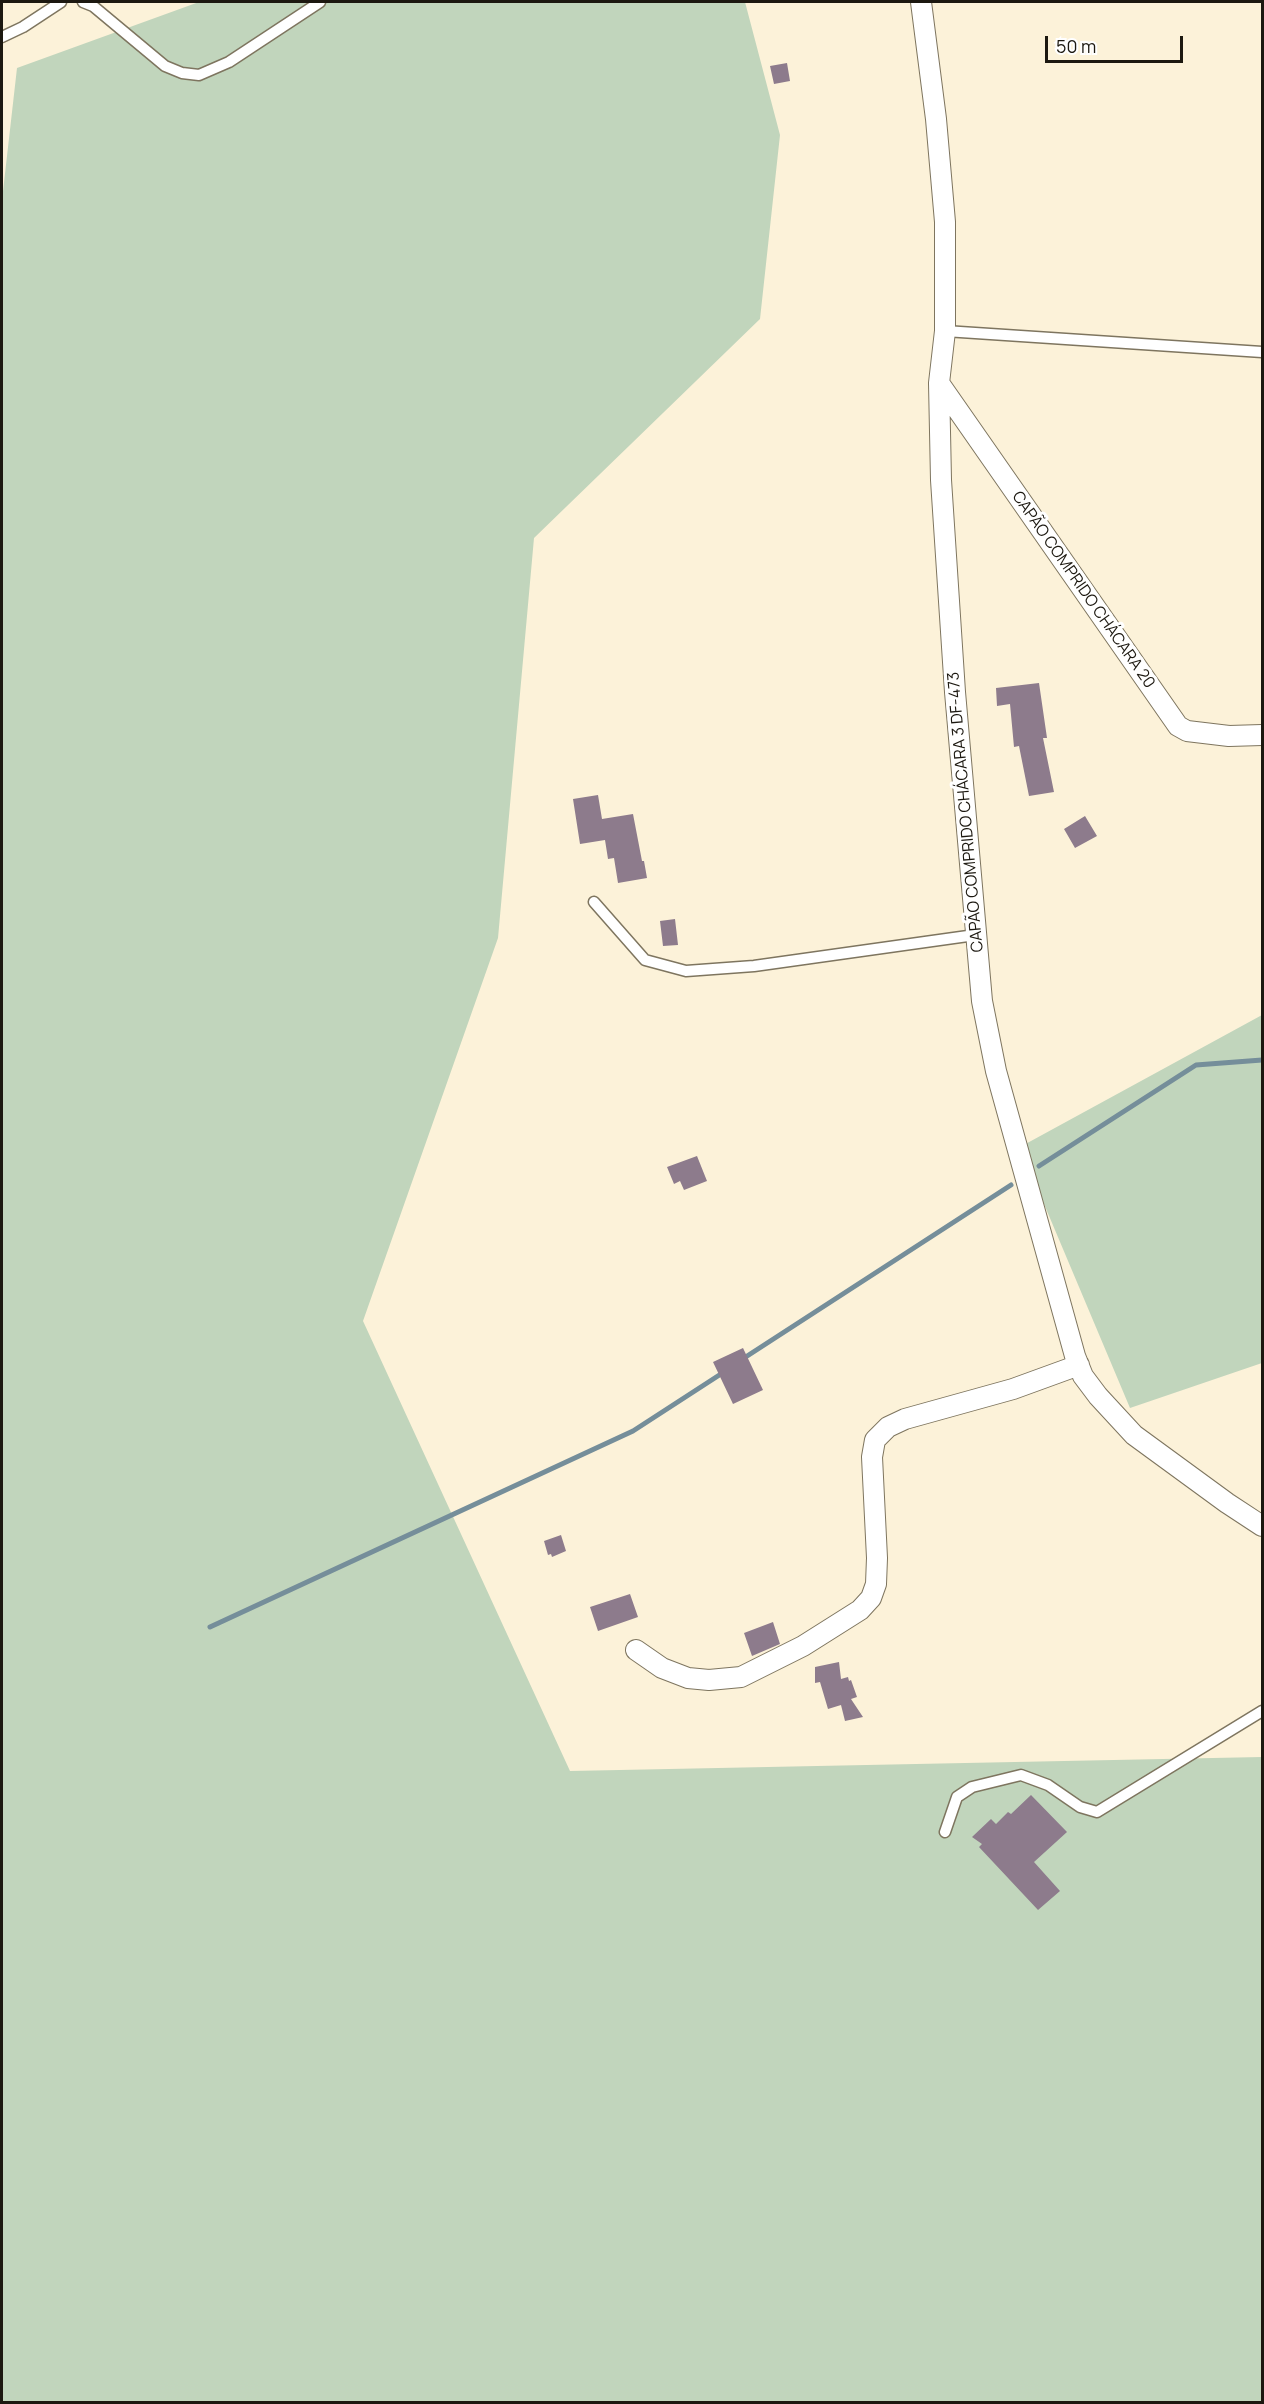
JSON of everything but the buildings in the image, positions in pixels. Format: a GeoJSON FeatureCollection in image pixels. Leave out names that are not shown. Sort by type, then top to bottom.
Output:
{"type":"FeatureCollection","features":[{"type":"Feature","properties":{"kind":"street","name":"CAPÃO COMPRIDO CHÁCARA 3 DF-473"},"geometry":{"type":"LineString","coordinates":[[921,2],[936,119],[945,222],[945,331],[939,383],[941,480],[975,935],[982,1001],[996,1071],[1083,1376],[1134,1435],[1227,1503],[1263,1526]]}},
{"type":"Feature","properties":{"kind":"street","name":"CAPÃO COMPRIDO CHÁCARA 20"},"geometry":{"type":"LineString","coordinates":[[939,383],[1178,726],[1187,731],[1229,736],[1263,735]]}},
{"type":"Feature","properties":{"kind":"street"},"geometry":{"type":"LineString","coordinates":[[636,1650],[662,1668],[688,1678],[709,1680],[741,1677],[803,1647],[860,1610],[871,1598],[876,1584],[877,1558],[872,1457],[875,1440],[888,1427],[905,1419],[1013,1389],[1079,1365]]}},
{"type":"Feature","properties":{"kind":"lane"},"geometry":{"type":"LineString","coordinates":[[2,37],[23,27],[61,2]]}},
{"type":"Feature","properties":{"kind":"lane"},"geometry":{"type":"LineString","coordinates":[[84,2],[93,6],[165,66],[182,73],[199,75],[229,62],[320,2]]}},
{"type":"Feature","properties":{"kind":"lane"},"geometry":{"type":"LineString","coordinates":[[945,331],[1263,352]]}},
{"type":"Feature","properties":{"kind":"lane"},"geometry":{"type":"LineString","coordinates":[[594,903],[645,960],[686,971],[754,966],[975,935]]}},
{"type":"Feature","properties":{"kind":"lane"},"geometry":{"type":"LineString","coordinates":[[945,1832],[957,1797],[972,1787],[1021,1775],[1048,1785],[1080,1807],[1097,1812],[1263,1711]]}},
{"type":"Feature","properties":{"kind":"green space"},"geometry":{"type":"Polygon","coordinates":[[[199,2],[745,2],[780,135],[760,319],[534,538],[498,938],[363,1321],[570,1771],[1262,1757],[1262,2402],[2,2402],[2,200],[17,68],[199,2]]]}},
{"type":"Feature","properties":{"kind":"green space"},"geometry":{"type":"Polygon","coordinates":[[[1262,1015],[1262,1363],[1130,1408],[1020,1147],[1262,1015]]]}},
{"type":"Feature","properties":{"kind":"waterway"},"geometry":{"type":"LineString","coordinates":[[1039,1166],[1196,1065],[1262,1060]]}},
{"type":"Feature","properties":{"kind":"waterway"},"geometry":{"type":"LineString","coordinates":[[741,1360],[1011,1185]]}},
{"type":"Feature","properties":{"kind":"waterway"},"geometry":{"type":"LineString","coordinates":[[210,1627],[633,1431],[724,1372]]}}]}
